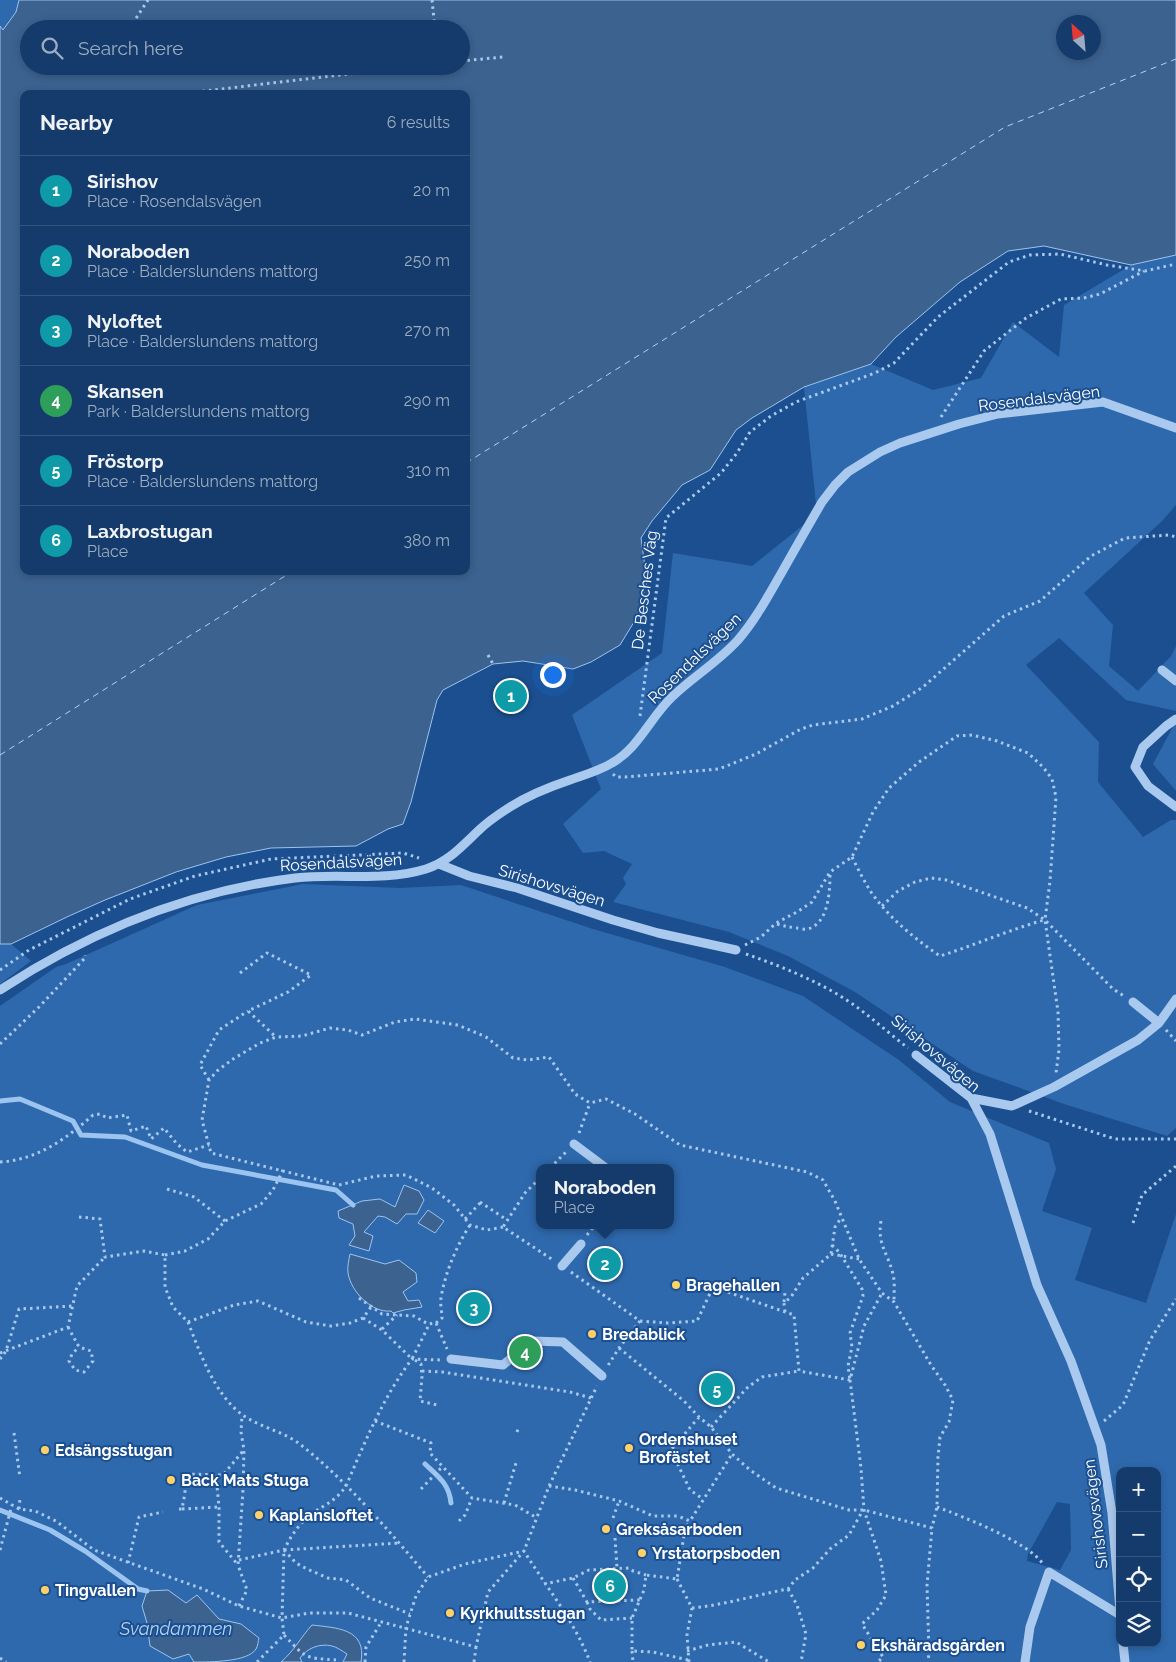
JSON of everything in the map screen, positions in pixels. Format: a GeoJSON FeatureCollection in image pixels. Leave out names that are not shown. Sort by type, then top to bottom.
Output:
{"type":"FeatureCollection","features":[{"type":"Feature","properties":{"kind":"street","name":"Rosendalsvägen"},"geometry":{"type":"LineString","coordinates":[[0,990],[63,953],[128,922],[161,909],[228,890],[270,881],[303,877],[400,875],[426,869],[439,864],[458,851],[480,829],[511,806],[546,788],[604,767],[627,752],[672,696],[714,664],[736,642],[755,618],[822,502],[848,472],[880,452],[900,443],[998,414],[1103,402],[1176,428]]}},
{"type":"Feature","properties":{"kind":"street"},"geometry":{"type":"LineString","coordinates":[[1162,670],[1176,681]]}},
{"type":"Feature","properties":{"kind":"street"},"geometry":{"type":"LineString","coordinates":[[1176,719],[1143,747],[1135,767],[1148,786],[1176,807]]}},
{"type":"Feature","properties":{"kind":"street","name":"Sirishovsvägen"},"geometry":{"type":"LineString","coordinates":[[439,864],[469,876],[517,888],[613,920],[658,933],[736,950]]}},
{"type":"Feature","properties":{"kind":"street"},"geometry":{"type":"LineString","coordinates":[[971,1098],[1012,1106],[1054,1087],[1138,1040],[1159,1023],[1176,999]]}},
{"type":"Feature","properties":{"kind":"street"},"geometry":{"type":"LineString","coordinates":[[1133,1002],[1159,1023]]}},
{"type":"Feature","properties":{"kind":"street","name":"Sirishovsvägen"},"geometry":{"type":"LineString","coordinates":[[916,1055],[971,1098],[990,1134],[1037,1285],[1071,1362],[1102,1445],[1108,1484],[1119,1602]]}},
{"type":"Feature","properties":{"kind":"street"},"geometry":{"type":"LineString","coordinates":[[574,1144],[601,1164]]}},
{"type":"Feature","properties":{"kind":"street"},"geometry":{"type":"LineString","coordinates":[[562,1266],[581,1244]]}},
{"type":"Feature","properties":{"kind":"street"},"geometry":{"type":"LineString","coordinates":[[451,1359],[503,1365],[532,1341],[563,1342],[602,1376]]}},
{"type":"Feature","properties":{"kind":"street"},"geometry":{"type":"LineString","coordinates":[[1025,1662],[1030,1627],[1049,1572],[1116,1613]]}},
{"type":"Feature","properties":{"kind":"street"},"geometry":{"type":"LineString","coordinates":[[1123,1647],[1125,1662]]}},
{"type":"Feature","properties":{"kind":"path"},"geometry":{"type":"LineString","coordinates":[[136,20],[148,0]]}},
{"type":"Feature","properties":{"kind":"path"},"geometry":{"type":"LineString","coordinates":[[432,0],[434,20]]}},
{"type":"Feature","properties":{"kind":"path"},"geometry":{"type":"LineString","coordinates":[[470,60],[503,57]]}},
{"type":"Feature","properties":{"kind":"path"},"geometry":{"type":"LineString","coordinates":[[213,90],[340,75]]}},
{"type":"Feature","properties":{"kind":"path","name":"De Besches Väg"},"geometry":{"type":"LineString","coordinates":[[644,731],[640,716],[666,518],[721,473],[737,453],[750,432],[771,416],[796,402],[875,373],[894,364],[938,317],[1009,262],[1030,255],[1060,254],[1144,271],[1176,264]]}},
{"type":"Feature","properties":{"kind":"path"},"geometry":{"type":"LineString","coordinates":[[941,430],[941,418],[984,351],[1026,318],[1060,299],[1084,298],[1100,294],[1144,271]]}},
{"type":"Feature","properties":{"kind":"path"},"geometry":{"type":"LineString","coordinates":[[604,767],[616,777],[719,769],[749,757],[801,729],[813,725],[862,719],[893,706],[922,687],[1004,616],[1040,601],[1091,556],[1125,538],[1169,535],[1176,537]]}},
{"type":"Feature","properties":{"kind":"path"},"geometry":{"type":"LineString","coordinates":[[488,655],[493,664]]}},
{"type":"Feature","properties":{"kind":"path"},"geometry":{"type":"LineString","coordinates":[[736,950],[761,937],[776,923],[812,902],[830,872],[852,857],[873,812],[889,788],[919,762],[957,736],[972,735],[997,741],[1028,753],[1043,767],[1052,779],[1056,797],[1050,881],[1045,920],[1058,1012],[1059,1050],[1054,1087]]}},
{"type":"Feature","properties":{"kind":"path"},"geometry":{"type":"LineString","coordinates":[[0,970],[30,950],[130,899],[195,876],[272,859],[403,853],[439,864]]}},
{"type":"Feature","properties":{"kind":"path"},"geometry":{"type":"LineString","coordinates":[[852,857],[871,892],[882,906],[900,925],[940,956],[1045,920]]}},
{"type":"Feature","properties":{"kind":"path"},"geometry":{"type":"LineString","coordinates":[[776,923],[785,927],[807,929],[817,923],[825,912],[830,893],[830,872]]}},
{"type":"Feature","properties":{"kind":"path"},"geometry":{"type":"LineString","coordinates":[[882,906],[898,891],[915,882],[931,878],[946,880],[1027,908],[1045,920],[1112,989],[1133,1002]]}},
{"type":"Feature","properties":{"kind":"path"},"geometry":{"type":"LineString","coordinates":[[0,1044],[40,1006],[85,958],[88,941]]}},
{"type":"Feature","properties":{"kind":"path","name":"Sirishovsvägen"},"geometry":{"type":"LineString","coordinates":[[736,950],[783,966],[824,987],[853,1004],[916,1055]]}},
{"type":"Feature","properties":{"kind":"path"},"geometry":{"type":"LineString","coordinates":[[209,1080],[200,1065],[219,1030],[248,1011],[288,992],[310,975],[267,954],[240,973]]}},
{"type":"Feature","properties":{"kind":"path"},"geometry":{"type":"LineString","coordinates":[[248,1011],[276,1037]]}},
{"type":"Feature","properties":{"kind":"path"},"geometry":{"type":"LineString","coordinates":[[503,1227],[487,1230],[470,1225],[454,1205],[432,1188],[406,1175],[376,1176],[339,1185],[211,1153],[202,1120],[209,1080],[217,1071],[233,1059],[260,1043],[276,1037],[302,1036],[330,1028],[348,1030],[362,1035],[395,1022],[415,1019],[458,1025],[486,1037],[513,1058],[528,1060],[549,1057],[575,1094],[590,1103],[606,1099],[635,1114],[680,1145],[807,1172],[823,1180],[859,1259],[882,1292],[894,1302],[930,1365],[946,1385],[953,1400],[949,1422],[940,1437],[938,1457],[937,1507],[932,1528],[926,1585],[928,1662]]}},
{"type":"Feature","properties":{"kind":"path"},"geometry":{"type":"LineString","coordinates":[[1012,1106],[1115,1139],[1176,1139]]}},
{"type":"Feature","properties":{"kind":"path"},"geometry":{"type":"LineString","coordinates":[[0,1162],[16,1161],[57,1144],[72,1134],[93,1115],[100,1114],[108,1118],[127,1115],[131,1130],[146,1126],[151,1139],[164,1128],[177,1144],[187,1152],[209,1144]]}},
{"type":"Feature","properties":{"kind":"path"},"geometry":{"type":"LineString","coordinates":[[1133,1223],[1142,1194],[1176,1166]]}},
{"type":"Feature","properties":{"kind":"path"},"geometry":{"type":"LineString","coordinates":[[79,1347],[72,1354],[69,1361],[75,1370],[84,1372],[93,1361],[91,1351],[79,1347],[68,1327],[77,1286],[105,1257],[144,1251],[165,1255],[185,1251],[208,1239],[225,1221],[261,1204],[284,1170]]}},
{"type":"Feature","properties":{"kind":"path"},"geometry":{"type":"LineString","coordinates":[[167,1189],[194,1197],[225,1221]]}},
{"type":"Feature","properties":{"kind":"path"},"geometry":{"type":"LineString","coordinates":[[465,1219],[481,1202],[507,1220]]}},
{"type":"Feature","properties":{"kind":"path"},"geometry":{"type":"LineString","coordinates":[[79,1216],[100,1219],[105,1257]]}},
{"type":"Feature","properties":{"kind":"path"},"geometry":{"type":"LineString","coordinates":[[784,1303],[790,1298],[803,1278],[831,1254],[834,1227],[841,1217]]}},
{"type":"Feature","properties":{"kind":"path"},"geometry":{"type":"LineString","coordinates":[[881,1221],[879,1232],[881,1244],[894,1275],[894,1302]]}},
{"type":"Feature","properties":{"kind":"path"},"geometry":{"type":"LineString","coordinates":[[359,1298],[382,1314],[414,1316],[428,1324],[436,1324],[442,1318],[441,1300],[450,1265],[460,1239],[470,1225]]}},
{"type":"Feature","properties":{"kind":"path"},"geometry":{"type":"LineString","coordinates":[[832,1245],[839,1252],[862,1289],[863,1296],[850,1334],[852,1347],[848,1366],[861,1468],[864,1510],[881,1561],[886,1595],[876,1610],[862,1624],[883,1657],[878,1662]]}},
{"type":"Feature","properties":{"kind":"path"},"geometry":{"type":"LineString","coordinates":[[831,1254],[859,1259]]}},
{"type":"Feature","properties":{"kind":"path"},"geometry":{"type":"LineString","coordinates":[[165,1255],[165,1287],[173,1307],[188,1322],[203,1362],[223,1395],[242,1415],[300,1444],[346,1486],[400,1543],[428,1577]]}},
{"type":"Feature","properties":{"kind":"path"},"geometry":{"type":"LineString","coordinates":[[640,1321],[668,1323],[697,1321],[713,1287],[794,1315],[799,1371]]}},
{"type":"Feature","properties":{"kind":"path"},"geometry":{"type":"LineString","coordinates":[[785,1292],[785,1312]]}},
{"type":"Feature","properties":{"kind":"path"},"geometry":{"type":"LineString","coordinates":[[850,1380],[864,1326],[882,1292]]}},
{"type":"Feature","properties":{"kind":"path"},"geometry":{"type":"LineString","coordinates":[[1096,1428],[1123,1405],[1150,1340],[1176,1299]]}},
{"type":"Feature","properties":{"kind":"path"},"geometry":{"type":"LineString","coordinates":[[188,1322],[234,1305],[258,1301],[306,1322],[331,1326],[350,1323],[363,1318],[371,1307]]}},
{"type":"Feature","properties":{"kind":"path"},"geometry":{"type":"LineString","coordinates":[[0,1359],[6,1350],[18,1309],[73,1306]]}},
{"type":"Feature","properties":{"kind":"path"},"geometry":{"type":"LineString","coordinates":[[382,1330],[398,1314]]}},
{"type":"Feature","properties":{"kind":"path"},"geometry":{"type":"LineString","coordinates":[[363,1318],[382,1330],[412,1359],[421,1364],[420,1401],[437,1405],[436,1407]]}},
{"type":"Feature","properties":{"kind":"path"},"geometry":{"type":"LineString","coordinates":[[336,1660],[311,1659],[296,1648],[284,1635],[282,1618],[284,1550],[292,1533],[301,1523],[339,1496],[346,1486],[374,1421],[412,1359],[428,1324]]}},
{"type":"Feature","properties":{"kind":"path"},"geometry":{"type":"LineString","coordinates":[[412,1359],[451,1359],[436,1324]]}},
{"type":"Feature","properties":{"kind":"path"},"geometry":{"type":"LineString","coordinates":[[0,1353],[68,1327]]}},
{"type":"Feature","properties":{"kind":"path"},"geometry":{"type":"LineString","coordinates":[[619,1348],[684,1401],[699,1418],[711,1427],[732,1454],[750,1470],[776,1488],[849,1510],[864,1510],[932,1528]]}},
{"type":"Feature","properties":{"kind":"path"},"geometry":{"type":"LineString","coordinates":[[422,1371],[442,1372],[550,1389],[591,1398]]}},
{"type":"Feature","properties":{"kind":"path"},"geometry":{"type":"LineString","coordinates":[[711,1427],[748,1387],[762,1377],[799,1371],[850,1380]]}},
{"type":"Feature","properties":{"kind":"path"},"geometry":{"type":"LineString","coordinates":[[238,1565],[244,1450],[240,1432],[242,1415]]}},
{"type":"Feature","properties":{"kind":"path"},"geometry":{"type":"LineString","coordinates":[[699,1418],[671,1450],[690,1490],[703,1499]]}},
{"type":"Feature","properties":{"kind":"path"},"geometry":{"type":"LineString","coordinates":[[374,1421],[432,1442],[430,1453],[472,1498],[515,1505],[537,1518]]}},
{"type":"Feature","properties":{"kind":"path"},"geometry":{"type":"LineString","coordinates":[[14,1433],[20,1478]]}},
{"type":"Feature","properties":{"kind":"path"},"geometry":{"type":"LineString","coordinates":[[219,1506],[180,1509],[185,1493],[185,1474],[223,1474],[244,1450]]}},
{"type":"Feature","properties":{"kind":"path"},"geometry":{"type":"LineString","coordinates":[[632,1651],[653,1652],[688,1661],[687,1634],[692,1608],[677,1579],[685,1529],[732,1454]]}},
{"type":"Feature","properties":{"kind":"path"},"geometry":{"type":"LineString","coordinates":[[504,1503],[516,1463]]}},
{"type":"Feature","properties":{"kind":"path"},"geometry":{"type":"LineString","coordinates":[[422,1489],[443,1466]]}},
{"type":"Feature","properties":{"kind":"path"},"geometry":{"type":"LineString","coordinates":[[216,1475],[220,1542],[238,1565],[247,1590],[239,1606]]}},
{"type":"Feature","properties":{"kind":"path"},"geometry":{"type":"LineString","coordinates":[[549,1486],[575,1490],[619,1501],[653,1516],[678,1516],[690,1521]]}},
{"type":"Feature","properties":{"kind":"path"},"geometry":{"type":"LineString","coordinates":[[0,1498],[11,1507],[35,1510],[56,1521],[94,1550],[203,1589],[239,1606],[282,1618],[309,1613],[348,1612],[476,1647]]}},
{"type":"Feature","properties":{"kind":"path"},"geometry":{"type":"LineString","coordinates":[[19,1509],[20,1498]]}},
{"type":"Feature","properties":{"kind":"path"},"geometry":{"type":"LineString","coordinates":[[459,1522],[465,1515],[472,1498]]}},
{"type":"Feature","properties":{"kind":"path"},"geometry":{"type":"LineString","coordinates":[[613,1518],[619,1501]]}},
{"type":"Feature","properties":{"kind":"path"},"geometry":{"type":"LineString","coordinates":[[0,1550],[11,1507]]}},
{"type":"Feature","properties":{"kind":"path"},"geometry":{"type":"LineString","coordinates":[[937,1507],[1011,1540],[1038,1556]]}},
{"type":"Feature","properties":{"kind":"path"},"geometry":{"type":"LineString","coordinates":[[692,1608],[788,1590],[795,1580],[814,1568],[830,1549],[849,1535],[864,1510]]}},
{"type":"Feature","properties":{"kind":"path"},"geometry":{"type":"LineString","coordinates":[[128,1562],[139,1517],[163,1512]]}},
{"type":"Feature","properties":{"kind":"path"},"geometry":{"type":"LineString","coordinates":[[615,1538],[617,1568]]}},
{"type":"Feature","properties":{"kind":"path"},"geometry":{"type":"LineString","coordinates":[[239,1560],[284,1550],[400,1543]]}},
{"type":"Feature","properties":{"kind":"path"},"geometry":{"type":"LineString","coordinates":[[284,1550],[296,1563],[307,1569],[328,1578],[346,1580],[370,1598],[410,1614]]}},
{"type":"Feature","properties":{"kind":"path"},"geometry":{"type":"LineString","coordinates":[[404,1662],[406,1627],[416,1596],[428,1577],[465,1564],[524,1551]]}},
{"type":"Feature","properties":{"kind":"path"},"geometry":{"type":"LineString","coordinates":[[524,1551],[544,1584],[571,1622],[590,1662]]}},
{"type":"Feature","properties":{"kind":"path"},"geometry":{"type":"LineString","coordinates":[[474,1662],[488,1592],[524,1551]]}},
{"type":"Feature","properties":{"kind":"path"},"geometry":{"type":"LineString","coordinates":[[544,1584],[573,1578],[588,1570],[617,1568],[629,1568],[633,1572],[646,1575],[677,1579]]}},
{"type":"Feature","properties":{"kind":"path"},"geometry":{"type":"LineString","coordinates":[[633,1662],[632,1618],[644,1590],[646,1575]]}},
{"type":"Feature","properties":{"kind":"path"},"geometry":{"type":"LineString","coordinates":[[573,1578],[590,1609],[600,1620],[632,1618]]}},
{"type":"Feature","properties":{"kind":"path"},"geometry":{"type":"LineString","coordinates":[[788,1590],[797,1605],[806,1634],[800,1662]]}},
{"type":"Feature","properties":{"kind":"path"},"geometry":{"type":"LineString","coordinates":[[587,1602],[640,1600]]}},
{"type":"Feature","properties":{"kind":"path"},"geometry":{"type":"LineString","coordinates":[[365,1662],[366,1647],[382,1621]]}},
{"type":"Feature","properties":{"kind":"path"},"geometry":{"type":"LineString","coordinates":[[257,1662],[284,1635]]}},
{"type":"Feature","properties":{"kind":"path"},"geometry":{"type":"LineString","coordinates":[[687,1651],[708,1645],[736,1642],[769,1662]]}},
{"type":"Feature","properties":{"kind":"path"},"geometry":{"type":"LineString","coordinates":[[0,1658],[6,1662]]}},
{"type":"Feature","properties":{"kind":"shaded area"},"geometry":{"type":"Polygon","coordinates":[[[0,0],[19,0],[16,12],[3,30],[0,26],[0,0]]]}},
{"type":"Feature","properties":{"kind":"shaded area"},"geometry":{"type":"Polygon","coordinates":[[[1176,255],[1176,505],[1162,521],[1084,593],[1113,625],[1109,666],[1138,691],[1171,656],[1176,646],[1176,711],[1126,700],[1059,638],[1026,665],[1099,742],[1098,782],[1143,837],[1171,820],[1176,820],[1176,1128],[1167,1136],[1064,1104],[973,1071],[855,992],[788,956],[729,932],[613,902],[626,884],[623,878],[632,864],[604,851],[583,853],[563,824],[601,789],[572,715],[662,653],[673,553],[752,566],[817,514],[804,387],[871,364],[933,390],[981,378],[1013,322],[1059,357],[1064,305],[1131,265],[1176,255]]]}},
{"type":"Feature","properties":{"kind":"shaded area"},"geometry":{"type":"Polygon","coordinates":[[[1176,721],[1176,791],[1153,764],[1176,721]]]}},
{"type":"Feature","properties":{"kind":"shaded area"},"geometry":{"type":"Polygon","coordinates":[[[303,884],[400,888],[461,885],[593,929],[725,967],[803,996],[899,1060],[950,1102],[1049,1143],[1056,1169],[1042,1211],[1092,1228],[1075,1280],[1146,1303],[1176,1214],[1176,1662],[0,1662],[0,1006],[56,967],[197,905],[303,884]],[[1057,1502],[1028,1554],[1027,1561],[1060,1570],[1071,1550],[1070,1504],[1057,1502]]]}},
{"type":"Feature","properties":{"kind":"shaded area"},"geometry":{"type":"Polygon","coordinates":[[[0,944],[11,944],[31,961],[0,984],[0,944]]]}},
{"type":"Feature","properties":{"kind":"water"},"geometry":{"type":"Polygon","coordinates":[[[19,0],[1176,0],[1176,255],[1131,265],[1044,246],[1008,251],[960,282],[896,337],[871,364],[804,387],[752,418],[736,430],[710,470],[682,485],[652,521],[641,538],[647,582],[637,617],[620,645],[591,662],[573,669],[523,661],[493,664],[443,690],[437,700],[411,802],[403,824],[388,829],[356,846],[271,848],[226,857],[176,872],[105,900],[11,944],[0,944],[0,26],[3,30],[16,12],[19,0]]]}},
{"type":"Feature","properties":{"kind":"water"},"geometry":{"type":"Polygon","coordinates":[[[404,1185],[419,1191],[424,1200],[417,1214],[406,1214],[397,1224],[385,1217],[378,1216],[364,1232],[373,1236],[369,1251],[349,1245],[355,1236],[353,1224],[339,1218],[338,1211],[362,1201],[380,1199],[395,1207],[404,1185]]]}},
{"type":"Feature","properties":{"kind":"water"},"geometry":{"type":"Polygon","coordinates":[[[428,1210],[444,1221],[435,1233],[418,1223],[428,1210]]]}},
{"type":"Feature","properties":{"kind":"water"},"geometry":{"type":"Polygon","coordinates":[[[350,1254],[385,1264],[399,1260],[416,1273],[417,1282],[403,1292],[408,1301],[419,1300],[422,1307],[393,1313],[370,1305],[358,1294],[350,1280],[348,1268],[350,1254]]]}},
{"type":"Feature","properties":{"kind":"water","name":"Svandammen"},"geometry":{"type":"Polygon","coordinates":[[[168,1590],[186,1603],[197,1595],[219,1619],[241,1624],[259,1638],[256,1649],[245,1657],[237,1659],[194,1662],[189,1654],[173,1659],[150,1646],[147,1623],[142,1606],[147,1591],[168,1590]]]}},
{"type":"Feature","properties":{"kind":"water"},"geometry":{"type":"Polygon","coordinates":[[[312,1625],[340,1629],[354,1636],[359,1642],[362,1651],[361,1662],[343,1662],[347,1654],[340,1649],[323,1645],[306,1651],[300,1658],[302,1662],[281,1662],[312,1625]]]}},
{"type":"Feature","properties":{"kind":"waterway"},"geometry":{"type":"LineString","coordinates":[[0,1101],[20,1099],[73,1121],[81,1135],[125,1137],[202,1165],[336,1190],[353,1205]]}},
{"type":"Feature","properties":{"kind":"waterway"},"geometry":{"type":"LineString","coordinates":[[425,1464],[446,1486],[451,1503]]}},
{"type":"Feature","properties":{"kind":"waterway"},"geometry":{"type":"LineString","coordinates":[[0,1510],[50,1530],[85,1551],[138,1589],[147,1591]]}},
{"type":"Feature","properties":{"kind":"ferry route"},"geometry":{"type":"LineString","coordinates":[[470,461],[1005,127],[1176,59]]}},
{"type":"Feature","properties":{"kind":"ferry route"},"geometry":{"type":"LineString","coordinates":[[0,755],[287,575]]}},
{"type":"Feature","properties":{"kind":"place","name":"Sirishov"},"geometry":{"type":"Point","coordinates":[511,696]}},
{"type":"Feature","properties":{"kind":"place","name":"Noraboden"},"geometry":{"type":"Point","coordinates":[605,1264]}},
{"type":"Feature","properties":{"kind":"place","name":"Bragehallen"},"geometry":{"type":"Point","coordinates":[676,1285]}},
{"type":"Feature","properties":{"kind":"place","name":"Nyloftet"},"geometry":{"type":"Point","coordinates":[474,1308]}},
{"type":"Feature","properties":{"kind":"place","name":"Bredablick"},"geometry":{"type":"Point","coordinates":[592,1334]}},
{"type":"Feature","properties":{"kind":"place","name":"Skansen"},"geometry":{"type":"Point","coordinates":[525,1352]}},
{"type":"Feature","properties":{"kind":"place","name":"Fröstorp"},"geometry":{"type":"Point","coordinates":[717,1389]}},
{"type":"Feature","properties":{"kind":"place","name":"Ordenshuset Brofästet"},"geometry":{"type":"Point","coordinates":[629,1448]}},
{"type":"Feature","properties":{"kind":"place","name":"Edsängsstugan"},"geometry":{"type":"Point","coordinates":[45,1450]}},
{"type":"Feature","properties":{"kind":"place","name":"Back Mats Stuga"},"geometry":{"type":"Point","coordinates":[171,1480]}},
{"type":"Feature","properties":{"kind":"place","name":"Kaplansloftet"},"geometry":{"type":"Point","coordinates":[259,1515]}},
{"type":"Feature","properties":{"kind":"place","name":"Greksåsarboden"},"geometry":{"type":"Point","coordinates":[606,1529]}},
{"type":"Feature","properties":{"kind":"place","name":"Yrstatorpsboden"},"geometry":{"type":"Point","coordinates":[642,1553]}},
{"type":"Feature","properties":{"kind":"place","name":"Laxbrostugan"},"geometry":{"type":"Point","coordinates":[610,1586]}},
{"type":"Feature","properties":{"kind":"place","name":"Tingvallen"},"geometry":{"type":"Point","coordinates":[45,1590]}},
{"type":"Feature","properties":{"kind":"place","name":"Kyrkhultsstugan"},"geometry":{"type":"Point","coordinates":[450,1613]}},
{"type":"Feature","properties":{"kind":"place","name":"Ekshäradsgården"},"geometry":{"type":"Point","coordinates":[861,1645]}}]}
